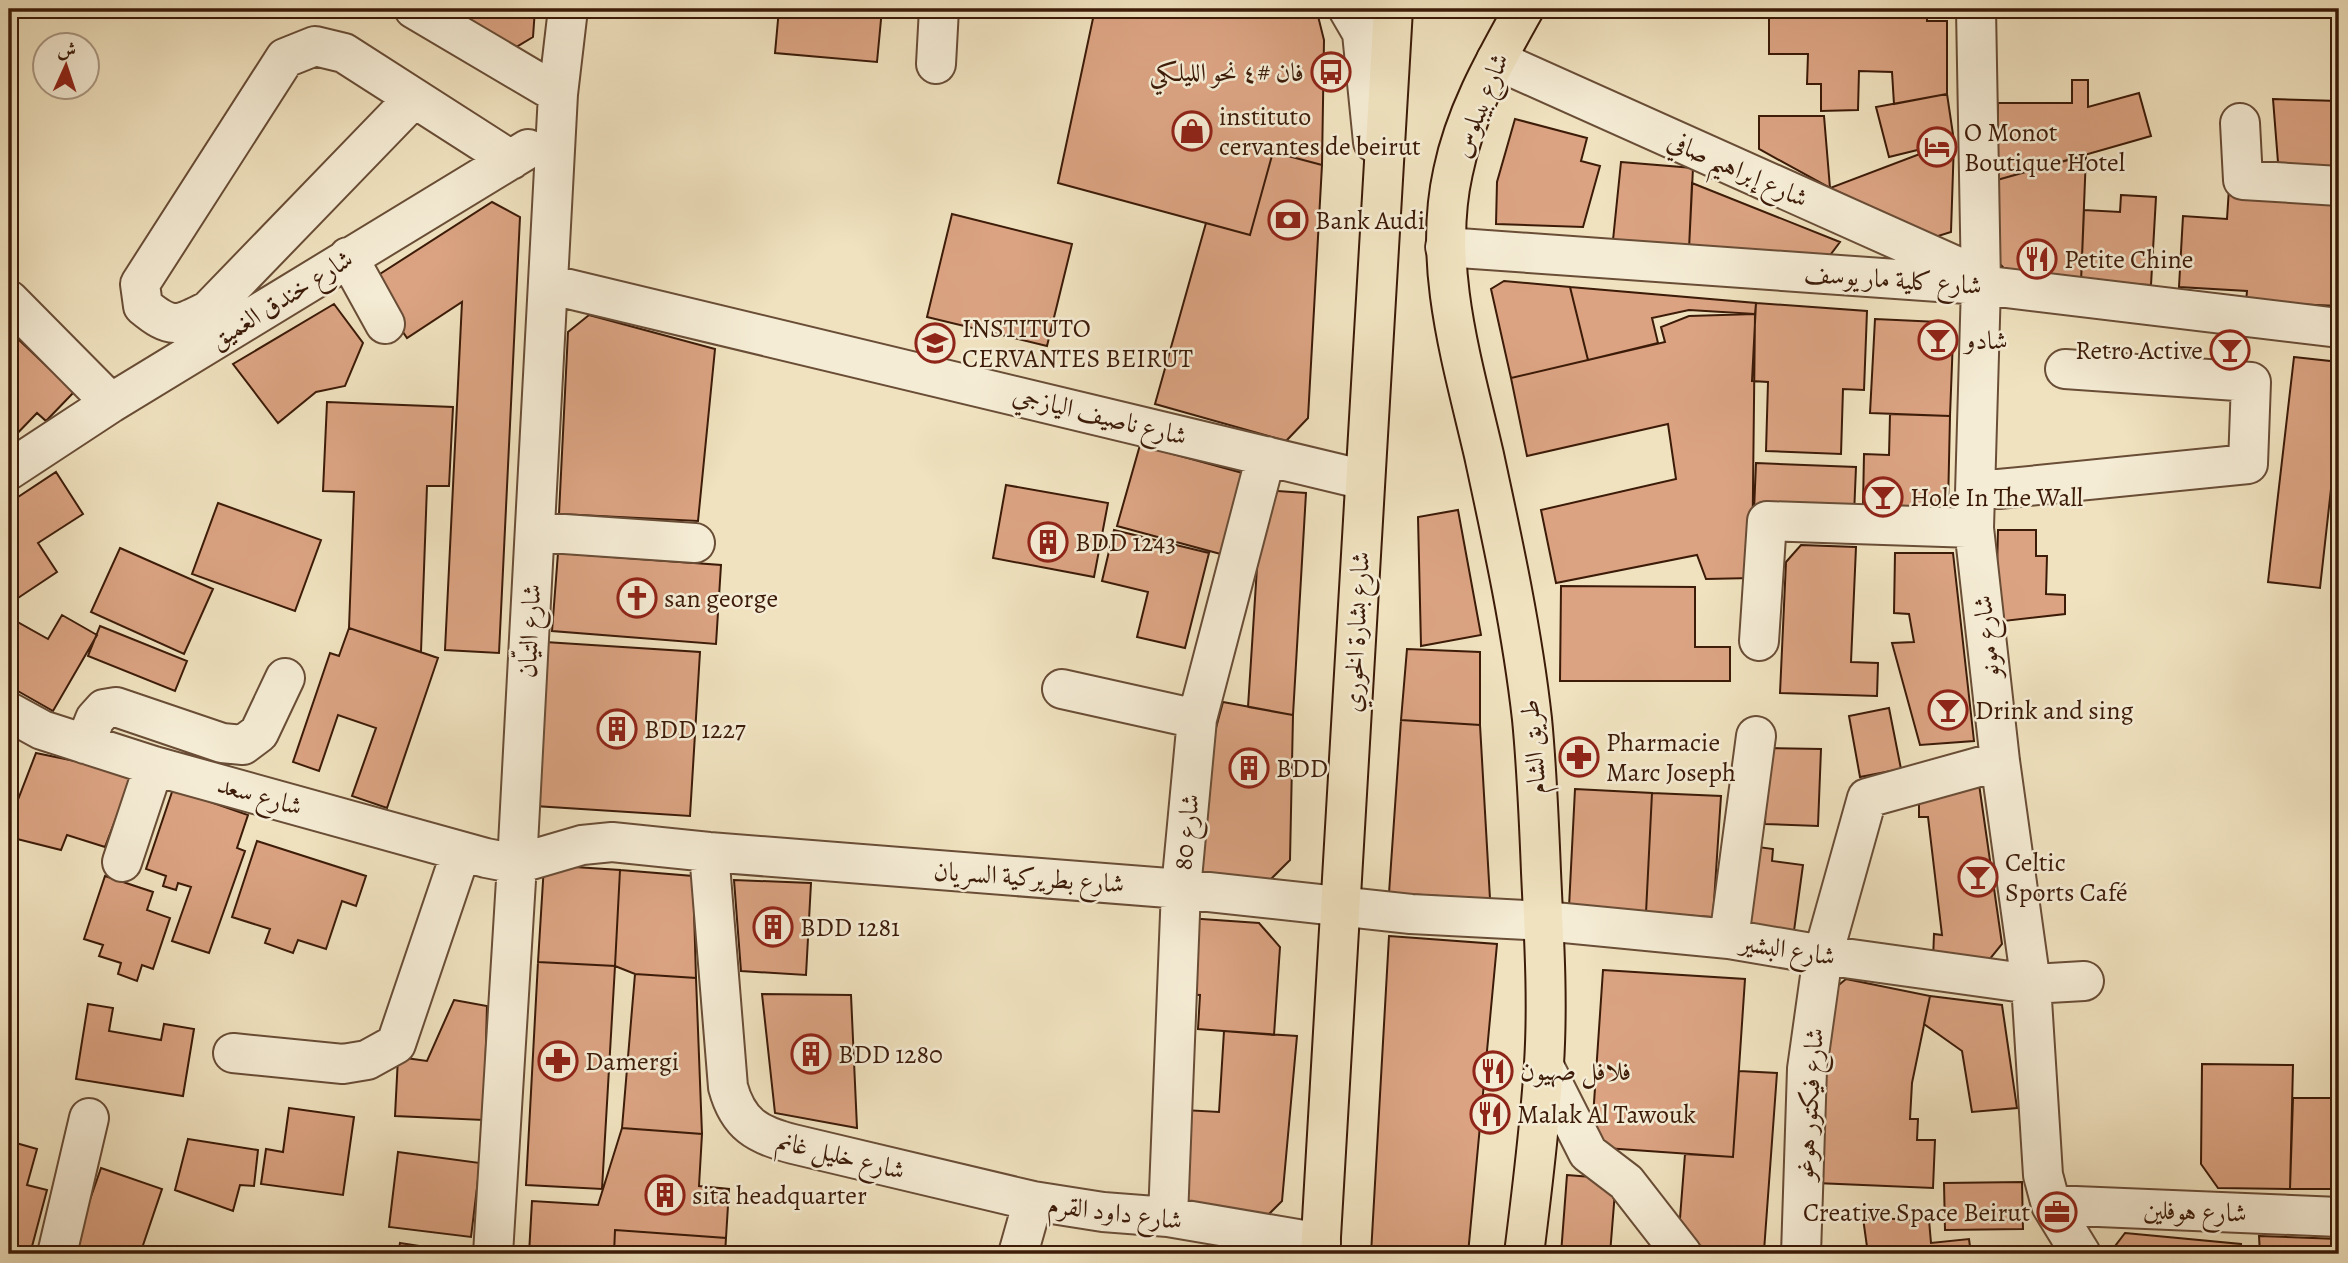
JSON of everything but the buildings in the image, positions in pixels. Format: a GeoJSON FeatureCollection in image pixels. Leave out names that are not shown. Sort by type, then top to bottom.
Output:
{"type":"FeatureCollection","features":[{"type":"Feature","properties":{"kind":"main road","name":"شارع بشارة الخوري"},"geometry":{"type":"LineString","coordinates":[[1320,1248],[1393,9]]}},
{"type":"Feature","properties":{"kind":"main road","name":"شارع بيبلوس"},"geometry":{"type":"LineString","coordinates":[[1445,247],[1452,174],[1461,141],[1473,108],[1524,9]]}},
{"type":"Feature","properties":{"kind":"main road","name":"طريق الشام"},"geometry":{"type":"LineString","coordinates":[[1445,247],[1457,335],[1524,654],[1537,787],[1546,980],[1544,1066],[1524,1254]]}},
{"type":"Feature","properties":{"kind":"street"},"geometry":{"type":"LineString","coordinates":[[414,9],[558,94]]}},
{"type":"Feature","properties":{"kind":"street","name":"شارع التيّان"},"geometry":{"type":"LineString","coordinates":[[493,1254],[517,864],[555,133],[568,9]]}},
{"type":"Feature","properties":{"kind":"street"},"geometry":{"type":"LineString","coordinates":[[936,65],[939,9]]}},
{"type":"Feature","properties":{"kind":"street"},"geometry":{"type":"LineString","coordinates":[[1348,9],[1362,33],[1380,237]]}},
{"type":"Feature","properties":{"kind":"street","name":"شارع مونو"},"geometry":{"type":"LineString","coordinates":[[1976,9],[1981,281],[1974,528],[2000,761],[2031,984],[2043,1175],[2051,1205],[2081,1254]]}},
{"type":"Feature","properties":{"kind":"street"},"geometry":{"type":"LineString","coordinates":[[414,98],[209,310],[182,324],[160,320],[143,306],[140,284],[285,58],[315,46],[344,53],[414,98],[510,160]]}},
{"type":"Feature","properties":{"kind":"street","name":"شارع إبراهيم صافي"},"geometry":{"type":"LineString","coordinates":[[1496,60],[1981,281]]}},
{"type":"Feature","properties":{"kind":"street"},"geometry":{"type":"LineString","coordinates":[[2240,123],[2243,180],[2339,186]]}},
{"type":"Feature","properties":{"kind":"street","name":"شارع خندق الغميق"},"geometry":{"type":"LineString","coordinates":[[9,470],[111,403],[555,133]]}},
{"type":"Feature","properties":{"kind":"street","name":"شارع كلية مار يوسف"},"geometry":{"type":"LineString","coordinates":[[1445,247],[1981,281],[2339,328]]}},
{"type":"Feature","properties":{"kind":"street"},"geometry":{"type":"LineString","coordinates":[[348,257],[385,324]]}},
{"type":"Feature","properties":{"kind":"street","name":"شارع ناصيف اليازجي"},"geometry":{"type":"LineString","coordinates":[[548,284],[850,349],[1365,480]]}},
{"type":"Feature","properties":{"kind":"street"},"geometry":{"type":"LineString","coordinates":[[9,300],[111,403]]}},
{"type":"Feature","properties":{"kind":"street"},"geometry":{"type":"LineString","coordinates":[[1976,488],[1999,489],[2248,464],[2252,382],[2065,369]]}},
{"type":"Feature","properties":{"kind":"street","name":"شارع 80"},"geometry":{"type":"LineString","coordinates":[[1168,1217],[1181,889],[1197,719],[1266,456]]}},
{"type":"Feature","properties":{"kind":"street"},"geometry":{"type":"LineString","coordinates":[[1759,641],[1767,521],[1974,528]]}},
{"type":"Feature","properties":{"kind":"street"},"geometry":{"type":"LineString","coordinates":[[535,532],[695,543]]}},
{"type":"Feature","properties":{"kind":"street"},"geometry":{"type":"LineString","coordinates":[[85,744],[95,719],[104,709],[116,707],[222,743],[243,745],[259,733],[285,678]]}},
{"type":"Feature","properties":{"kind":"street"},"geometry":{"type":"LineString","coordinates":[[1062,689],[1197,719]]}},
{"type":"Feature","properties":{"kind":"street","name":"شارع سعد"},"geometry":{"type":"LineString","coordinates":[[9,712],[42,730],[155,766],[461,852],[517,864]]}},
{"type":"Feature","properties":{"kind":"street"},"geometry":{"type":"LineString","coordinates":[[1729,939],[1756,736]]}},
{"type":"Feature","properties":{"kind":"street","name":"شارع فيكتور هوغو"},"geometry":{"type":"LineString","coordinates":[[1801,1254],[1807,1069],[1823,955],[1867,798],[2000,761]]}},
{"type":"Feature","properties":{"kind":"street"},"geometry":{"type":"LineString","coordinates":[[122,862],[155,766]]}},
{"type":"Feature","properties":{"kind":"street","name":"شارع بطريركية السريان"},"geometry":{"type":"LineString","coordinates":[[517,864],[582,845],[612,842],[1181,889],[1411,914],[1544,921]]}},
{"type":"Feature","properties":{"kind":"street"},"geometry":{"type":"LineString","coordinates":[[233,1053],[344,1064],[367,1060],[396,1044],[461,852]]}},
{"type":"Feature","properties":{"kind":"street","name":"شارع خليل غانم"},"geometry":{"type":"LineString","coordinates":[[709,852],[728,1087],[736,1110],[747,1125],[780,1141],[1033,1201]]}},
{"type":"Feature","properties":{"kind":"street","name":"شارع البشير"},"geometry":{"type":"LineString","coordinates":[[1544,921],[1729,939],[2031,984],[2084,981]]}},
{"type":"Feature","properties":{"kind":"street"},"geometry":{"type":"LineString","coordinates":[[1544,1066],[1588,1153],[1626,1182],[1682,1254]]}},
{"type":"Feature","properties":{"kind":"street"},"geometry":{"type":"LineString","coordinates":[[57,1254],[89,1118]]}},
{"type":"Feature","properties":{"kind":"street"},"geometry":{"type":"LineString","coordinates":[[1018,1254],[1033,1201]]}},
{"type":"Feature","properties":{"kind":"street","name":"شارع داود القرم"},"geometry":{"type":"LineString","coordinates":[[1033,1201],[1104,1212],[1168,1217],[1320,1248]]}},
{"type":"Feature","properties":{"kind":"street","name":"شارع هوفلين"},"geometry":{"type":"LineString","coordinates":[[2051,1205],[2339,1217]]}},
{"type":"Feature","properties":{"kind":"place","name":"فان #٤ نحو الليلكي"},"geometry":{"type":"Point","coordinates":[1331,72]}},
{"type":"Feature","properties":{"kind":"place","name":"instituto cervantes de beirut"},"geometry":{"type":"Point","coordinates":[1192,131]}},
{"type":"Feature","properties":{"kind":"place","name":"O Monot Boutique Hotel"},"geometry":{"type":"Point","coordinates":[1937,147]}},
{"type":"Feature","properties":{"kind":"place","name":"Bank Audi"},"geometry":{"type":"Point","coordinates":[1288,220]}},
{"type":"Feature","properties":{"kind":"place","name":"Petite Chine"},"geometry":{"type":"Point","coordinates":[2037,259]}},
{"type":"Feature","properties":{"kind":"place","name":"شادو"},"geometry":{"type":"Point","coordinates":[1938,340]}},
{"type":"Feature","properties":{"kind":"place","name":"INSTITUTO CERVANTES BEIRUT"},"geometry":{"type":"Point","coordinates":[935,343]}},
{"type":"Feature","properties":{"kind":"place","name":"Retro Active"},"geometry":{"type":"Point","coordinates":[2230,350]}},
{"type":"Feature","properties":{"kind":"place","name":"Hole In The Wall"},"geometry":{"type":"Point","coordinates":[1883,497]}},
{"type":"Feature","properties":{"kind":"place","name":"BDD 1243"},"geometry":{"type":"Point","coordinates":[1048,542]}},
{"type":"Feature","properties":{"kind":"place","name":"san george"},"geometry":{"type":"Point","coordinates":[637,598]}},
{"type":"Feature","properties":{"kind":"place","name":"Drink and sing"},"geometry":{"type":"Point","coordinates":[1948,710]}},
{"type":"Feature","properties":{"kind":"place","name":"BDD 1227"},"geometry":{"type":"Point","coordinates":[617,729]}},
{"type":"Feature","properties":{"kind":"place","name":"Pharmacie Marc Joseph"},"geometry":{"type":"Point","coordinates":[1579,757]}},
{"type":"Feature","properties":{"kind":"place","name":"BDD"},"geometry":{"type":"Point","coordinates":[1249,768]}},
{"type":"Feature","properties":{"kind":"place","name":"Celtic Sports Café"},"geometry":{"type":"Point","coordinates":[1978,877]}},
{"type":"Feature","properties":{"kind":"place","name":"BDD 1281"},"geometry":{"type":"Point","coordinates":[773,927]}},
{"type":"Feature","properties":{"kind":"place","name":"BDD 1280"},"geometry":{"type":"Point","coordinates":[811,1054]}},
{"type":"Feature","properties":{"kind":"place","name":"Damergi"},"geometry":{"type":"Point","coordinates":[558,1061]}},
{"type":"Feature","properties":{"kind":"place","name":"فلافل صهيون"},"geometry":{"type":"Point","coordinates":[1493,1071]}},
{"type":"Feature","properties":{"kind":"place","name":"Malak Al Tawouk"},"geometry":{"type":"Point","coordinates":[1490,1114]}},
{"type":"Feature","properties":{"kind":"place","name":"sita headquarter"},"geometry":{"type":"Point","coordinates":[665,1195]}},
{"type":"Feature","properties":{"kind":"place","name":"Creative Space Beirut"},"geometry":{"type":"Point","coordinates":[2057,1212]}}]}
